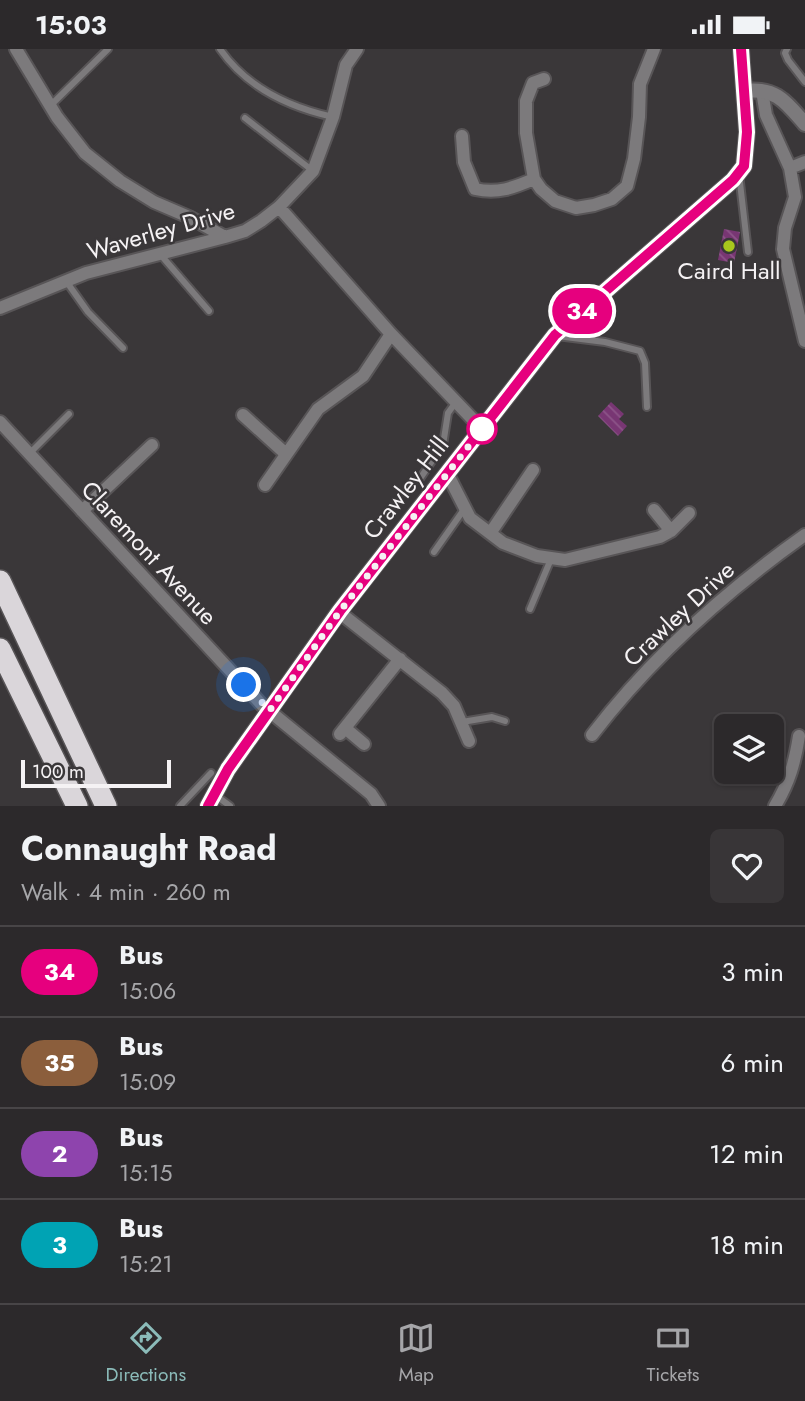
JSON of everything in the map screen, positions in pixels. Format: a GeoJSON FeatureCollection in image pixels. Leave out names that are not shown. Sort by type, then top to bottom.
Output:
{"type":"FeatureCollection","features":[{"type":"Feature","properties":{"kind":"highway"},"geometry":{"type":"LineString","coordinates":[[0,581],[106,806]]}},
{"type":"Feature","properties":{"kind":"highway"},"geometry":{"type":"LineString","coordinates":[[0,649],[77,806]]}},
{"type":"Feature","properties":{"kind":"street"},"geometry":{"type":"LineString","coordinates":[[16,49],[49,106],[85,153],[121,181],[155,202],[225,237]]}},
{"type":"Feature","properties":{"kind":"street","name":"Waverley Drive"},"geometry":{"type":"LineString","coordinates":[[0,308],[86,273],[225,237],[245,231],[261,221],[279,207],[313,171],[333,117],[346,65],[357,49]]}},
{"type":"Feature","properties":{"kind":"street"},"geometry":{"type":"LineString","coordinates":[[544,79],[533,83],[526,101],[526,133],[534,179],[555,201],[576,208],[594,205],[612,199],[627,186],[634,159],[640,84],[654,49]]}},
{"type":"Feature","properties":{"kind":"street"},"geometry":{"type":"LineString","coordinates":[[739,172],[744,166],[747,132],[741,49]]}},
{"type":"Feature","properties":{"kind":"street"},"geometry":{"type":"LineString","coordinates":[[744,91],[762,91],[782,97],[805,124]]}},
{"type":"Feature","properties":{"kind":"street"},"geometry":{"type":"LineString","coordinates":[[762,91],[766,115],[790,168],[795,197],[785,228],[783,249],[805,341]]}},
{"type":"Feature","properties":{"kind":"street"},"geometry":{"type":"LineString","coordinates":[[462,136],[464,163],[475,189],[489,192],[508,191],[534,179]]}},
{"type":"Feature","properties":{"kind":"street"},"geometry":{"type":"LineString","coordinates":[[790,168],[805,162]]}},
{"type":"Feature","properties":{"kind":"street","name":"Crawley Hill"},"geometry":{"type":"LineString","coordinates":[[211,800],[228,769],[340,611],[555,335],[739,172]]}},
{"type":"Feature","properties":{"kind":"street"},"geometry":{"type":"LineString","coordinates":[[279,207],[391,334],[482,429]]}},
{"type":"Feature","properties":{"kind":"street"},"geometry":{"type":"LineString","coordinates":[[265,485],[318,409],[363,376],[391,334]]}},
{"type":"Feature","properties":{"kind":"street"},"geometry":{"type":"LineString","coordinates":[[243,415],[286,454]]}},
{"type":"Feature","properties":{"kind":"street","name":"Claremont Avenue"},"geometry":{"type":"LineString","coordinates":[[0,422],[262,705],[371,794],[379,806]]}},
{"type":"Feature","properties":{"kind":"street"},"geometry":{"type":"LineString","coordinates":[[82,511],[152,445]]}},
{"type":"Feature","properties":{"kind":"street"},"geometry":{"type":"LineString","coordinates":[[491,532],[534,470]]}},
{"type":"Feature","properties":{"kind":"street"},"geometry":{"type":"LineString","coordinates":[[447,473],[470,518],[503,543],[551,559],[565,560],[660,537],[671,531],[689,513]]}},
{"type":"Feature","properties":{"kind":"street"},"geometry":{"type":"LineString","coordinates":[[654,510],[671,531]]}},
{"type":"Feature","properties":{"kind":"street","name":"Crawley Drive"},"geometry":{"type":"LineString","coordinates":[[592,735],[621,697],[716,604],[805,535]]}},
{"type":"Feature","properties":{"kind":"street"},"geometry":{"type":"LineString","coordinates":[[340,611],[442,692],[454,706],[469,741]]}},
{"type":"Feature","properties":{"kind":"street"},"geometry":{"type":"LineString","coordinates":[[364,744],[342,731],[400,659]]}},
{"type":"Feature","properties":{"kind":"street"},"geometry":{"type":"LineString","coordinates":[[775,806],[794,766],[799,736]]}},
{"type":"Feature","properties":{"kind":"lane"},"geometry":{"type":"LineString","coordinates":[[49,106],[108,49]]}},
{"type":"Feature","properties":{"kind":"lane"},"geometry":{"type":"LineString","coordinates":[[220,49],[243,75],[261,89],[302,110],[333,117]]}},
{"type":"Feature","properties":{"kind":"lane"},"geometry":{"type":"LineString","coordinates":[[787,49],[785,53],[788,59],[805,82]]}},
{"type":"Feature","properties":{"kind":"lane"},"geometry":{"type":"LineString","coordinates":[[244,118],[313,171]]}},
{"type":"Feature","properties":{"kind":"lane"},"geometry":{"type":"LineString","coordinates":[[739,172],[748,252]]}},
{"type":"Feature","properties":{"kind":"lane"},"geometry":{"type":"LineString","coordinates":[[159,253],[209,311]]}},
{"type":"Feature","properties":{"kind":"lane"},"geometry":{"type":"LineString","coordinates":[[66,281],[88,312],[123,348]]}},
{"type":"Feature","properties":{"kind":"lane"},"geometry":{"type":"LineString","coordinates":[[555,335],[605,342],[640,351],[645,363],[647,407]]}},
{"type":"Feature","properties":{"kind":"lane"},"geometry":{"type":"LineString","coordinates":[[419,480],[443,445],[448,413],[456,402]]}},
{"type":"Feature","properties":{"kind":"lane"},"geometry":{"type":"LineString","coordinates":[[29,454],[69,414]]}},
{"type":"Feature","properties":{"kind":"lane"},"geometry":{"type":"LineString","coordinates":[[434,552],[465,507]]}},
{"type":"Feature","properties":{"kind":"lane"},"geometry":{"type":"LineString","coordinates":[[530,609],[551,559]]}},
{"type":"Feature","properties":{"kind":"lane"},"geometry":{"type":"LineString","coordinates":[[462,722],[492,717],[505,721]]}},
{"type":"Feature","properties":{"kind":"lane"},"geometry":{"type":"LineString","coordinates":[[184,805],[211,772]]}},
{"type":"Feature","properties":{"kind":"lane"},"geometry":{"type":"LineString","coordinates":[[211,800],[230,806]]}},
{"type":"Feature","properties":{"kind":"building","name":"Caird Hall"},"geometry":{"type":"Polygon","coordinates":[[[724,229],[740,232],[734,263],[718,260],[724,229]]]}},
{"type":"Feature","properties":{"kind":"building"},"geometry":{"type":"Polygon","coordinates":[[[611,402],[624,414],[619,419],[627,426],[618,436],[598,416],[611,402]]]}},
{"type":"Feature","properties":{"kind":"bus line","name":"34"},"geometry":{"type":"LineString","coordinates":[[208,806],[228,769],[340,611],[555,335],[733,180],[744,166],[747,132],[741,49]]}},
{"type":"Feature","properties":{"kind":"place","name":"Caird Hall"},"geometry":{"type":"Point","coordinates":[729,246]}},
{"type":"Feature","properties":{"kind":"route"},"geometry":{"type":"LineString","coordinates":[[244,685],[270,710],[340,611],[482,429]]}}]}
